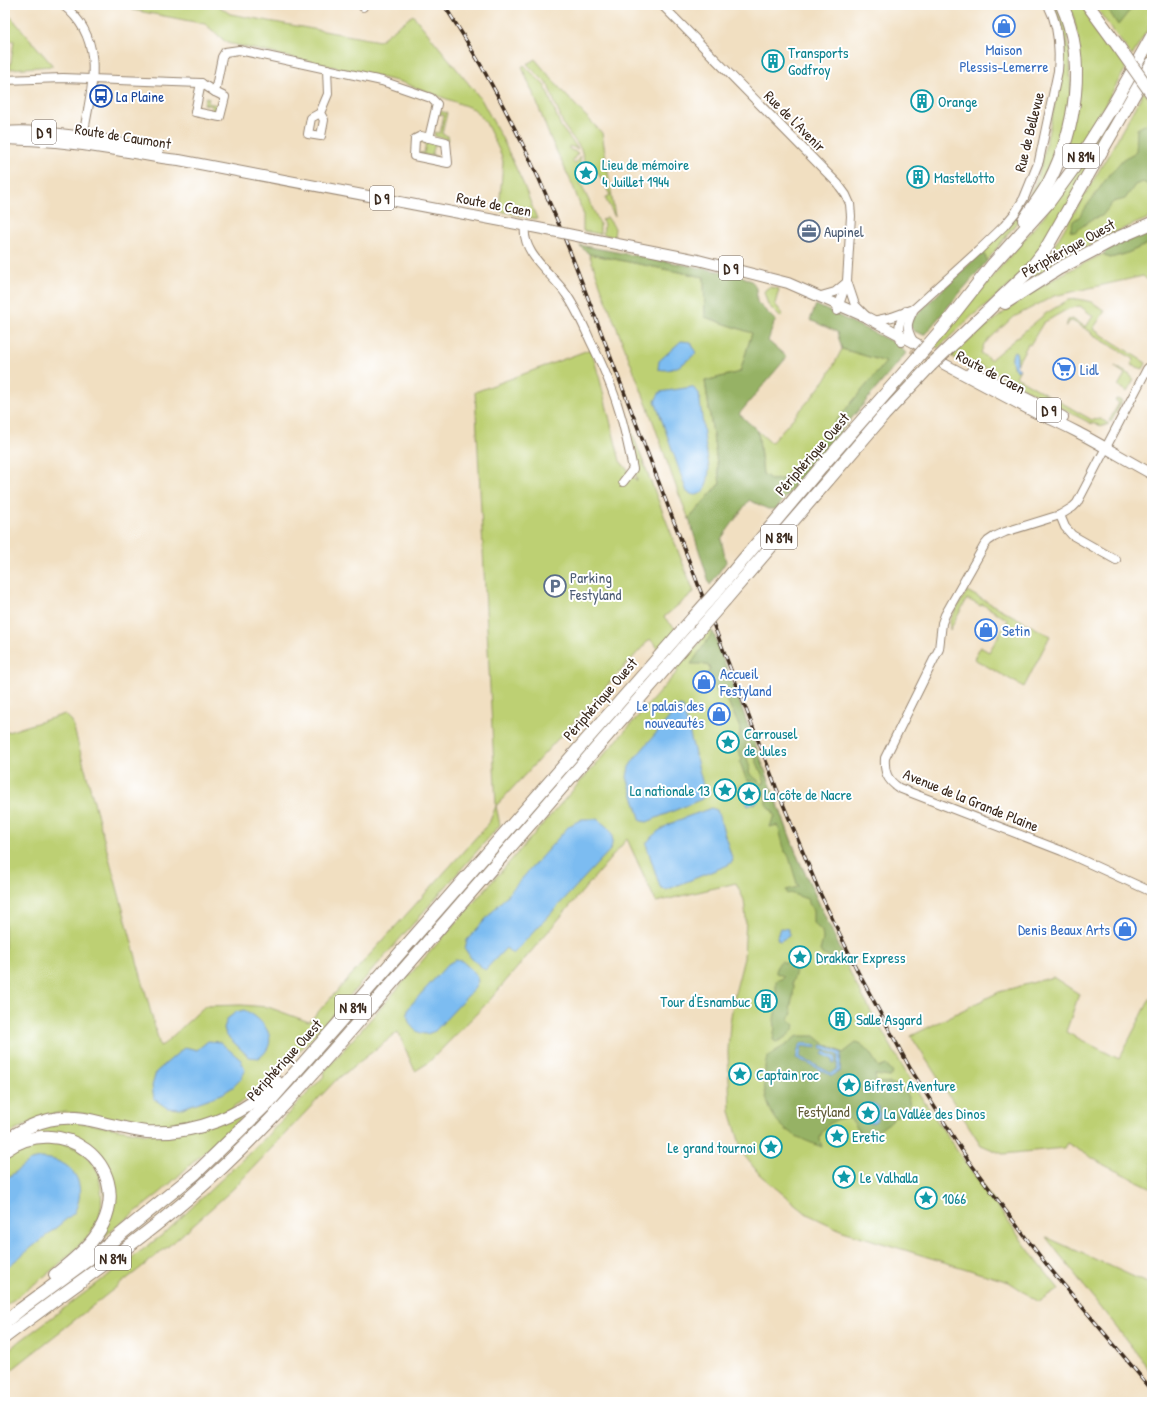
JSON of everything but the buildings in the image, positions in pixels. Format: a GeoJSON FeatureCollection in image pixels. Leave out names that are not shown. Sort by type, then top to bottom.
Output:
{"type":"FeatureCollection","features":[{"type":"Feature","properties":{"kind":"highway"},"geometry":{"type":"LineString","coordinates":[[993,264],[1049,182],[1070,124],[1074,104],[1076,63],[1070,28],[1062,5]]}},
{"type":"Feature","properties":{"kind":"highway"},"geometry":{"type":"LineString","coordinates":[[1088,5],[1152,94]]}},
{"type":"Feature","properties":{"kind":"highway","name":"Périphérique Ouest"},"geometry":{"type":"LineString","coordinates":[[6,1337],[166,1216],[214,1175],[292,1098],[698,631],[721,596],[915,348],[941,330],[993,264],[1049,202],[1115,102],[1152,36]]}},
{"type":"Feature","properties":{"kind":"highway"},"geometry":{"type":"LineString","coordinates":[[954,343],[1028,272],[1045,250],[1152,63]]}},
{"type":"Feature","properties":{"kind":"highway","name":"Périphérique Ouest"},"geometry":{"type":"LineString","coordinates":[[5,1322],[100,1251],[196,1173],[270,1101],[674,638],[692,619],[721,596],[884,415],[954,343],[1033,284],[1115,239],[1152,223]]}},
{"type":"Feature","properties":{"kind":"highway"},"geometry":{"type":"LineString","coordinates":[[5,1142],[34,1124],[57,1118],[71,1117],[85,1119],[147,1132],[173,1131],[215,1122],[242,1109],[266,1092],[344,1017]]}},
{"type":"Feature","properties":{"kind":"highway"},"geometry":{"type":"LineString","coordinates":[[5,1150],[17,1143],[33,1137],[52,1136],[70,1140],[79,1145],[95,1158],[106,1177],[108,1189],[109,1202],[107,1214],[98,1233],[86,1247],[39,1288],[21,1309]]}},
{"type":"Feature","properties":{"kind":"main road","name":"Route de Caumont"},"geometry":{"type":"LineString","coordinates":[[5,132],[37,131],[162,159],[179,160],[216,167]]}},
{"type":"Feature","properties":{"kind":"main road","name":"Route de Caumont"},"geometry":{"type":"LineString","coordinates":[[5,139],[82,141]]}},
{"type":"Feature","properties":{"kind":"main road","name":"Route de Caen"},"geometry":{"type":"LineString","coordinates":[[216,167],[698,260],[788,283],[821,296],[838,308],[900,338]]}},
{"type":"Feature","properties":{"kind":"main road","name":"Route de Caen"},"geometry":{"type":"LineString","coordinates":[[764,277],[838,308],[870,319],[915,348]]}},
{"type":"Feature","properties":{"kind":"main road","name":"Route de Caen"},"geometry":{"type":"LineString","coordinates":[[1152,466],[1108,445],[1051,418],[1036,413],[946,362],[988,379],[1103,438],[1108,445],[1117,455],[1152,474]]}},
{"type":"Feature","properties":{"kind":"street"},"geometry":{"type":"LineString","coordinates":[[63,5],[76,17],[89,37],[93,57],[92,80],[82,141]]}},
{"type":"Feature","properties":{"kind":"street","name":"Rue de l'Avenir"},"geometry":{"type":"LineString","coordinates":[[662,5],[833,179],[846,195],[850,204],[851,216],[847,281],[838,308]]}},
{"type":"Feature","properties":{"kind":"street","name":"Rue de Bellevue"},"geometry":{"type":"LineString","coordinates":[[900,338],[900,320],[999,231],[1015,213],[1024,198],[1039,161],[1058,71],[1058,35],[1048,5]]}},
{"type":"Feature","properties":{"kind":"street"},"geometry":{"type":"LineString","coordinates":[[215,92],[222,57],[225,52],[230,50],[238,50],[327,69],[382,81],[431,98],[437,104],[429,138]]}},
{"type":"Feature","properties":{"kind":"street"},"geometry":{"type":"LineString","coordinates":[[320,113],[328,94],[327,69]]}},
{"type":"Feature","properties":{"kind":"street"},"geometry":{"type":"LineString","coordinates":[[5,80],[63,78],[201,83],[224,97],[220,117],[195,112],[201,83]]}},
{"type":"Feature","properties":{"kind":"street"},"geometry":{"type":"LineString","coordinates":[[421,136],[429,138],[446,142],[448,162],[414,156],[415,139],[421,136]]}},
{"type":"Feature","properties":{"kind":"street"},"geometry":{"type":"LineString","coordinates":[[525,226],[527,245],[532,254],[567,294],[594,349],[619,409],[633,469],[623,482]]}},
{"type":"Feature","properties":{"kind":"street"},"geometry":{"type":"LineString","coordinates":[[821,296],[834,292],[847,281]]}},
{"type":"Feature","properties":{"kind":"street","name":"Route de Caen"},"geometry":{"type":"LineString","coordinates":[[847,281],[855,305],[870,319]]}},
{"type":"Feature","properties":{"kind":"street"},"geometry":{"type":"LineString","coordinates":[[910,310],[907,325],[908,333],[915,348]]}},
{"type":"Feature","properties":{"kind":"street","name":"Rue de Bellevue"},"geometry":{"type":"LineString","coordinates":[[870,319],[892,317],[910,310]]}},
{"type":"Feature","properties":{"kind":"street","name":"Avenue de la Grande Plaine"},"geometry":{"type":"LineString","coordinates":[[1152,364],[1147,369],[1077,503],[1060,515],[994,537],[984,546],[942,622],[939,649],[885,758],[884,766],[886,776],[899,788],[1062,851],[1152,892]]}},
{"type":"Feature","properties":{"kind":"street"},"geometry":{"type":"LineString","coordinates":[[1060,515],[1065,527],[1072,535],[1116,560]]}},
{"type":"Feature","properties":{"kind":"green space"},"geometry":{"type":"Polygon","coordinates":[[[130,5],[217,5],[230,14],[379,41],[413,15],[481,99],[502,138],[523,183],[537,219],[499,211],[503,162],[501,154],[486,123],[474,109],[401,82],[227,43],[205,24],[133,10],[130,5]]]}},
{"type":"Feature","properties":{"kind":"green space"},"geometry":{"type":"Polygon","coordinates":[[[1053,5],[1057,5],[1066,27],[1070,55],[1071,91],[1064,131],[1049,174],[1021,217],[987,261],[983,251],[1017,216],[1029,197],[1039,174],[1061,77],[1064,51],[1061,25],[1053,5]]]}},
{"type":"Feature","properties":{"kind":"green space"},"geometry":{"type":"Polygon","coordinates":[[[1068,5],[1083,5],[1126,68],[1068,165],[1063,162],[1078,39],[1074,19],[1068,5]]]}},
{"type":"Feature","properties":{"kind":"green space"},"geometry":{"type":"Polygon","coordinates":[[[1094,5],[1152,5],[1152,22],[1132,56],[1094,5]]]}},
{"type":"Feature","properties":{"kind":"green space"},"geometry":{"type":"Polygon","coordinates":[[[1105,5],[1130,5],[1131,9],[1118,25],[1105,5]]]}},
{"type":"Feature","properties":{"kind":"green space"},"geometry":{"type":"Polygon","coordinates":[[[11,17],[53,66],[10,69],[14,41],[5,40],[5,18],[11,17]]]}},
{"type":"Feature","properties":{"kind":"green space"},"geometry":{"type":"Polygon","coordinates":[[[535,59],[562,91],[602,133],[615,217],[605,198],[610,195],[597,171],[593,173],[583,169],[584,160],[581,149],[564,126],[548,85],[527,64],[535,59]]]}},
{"type":"Feature","properties":{"kind":"green space"},"geometry":{"type":"Polygon","coordinates":[[[524,65],[545,86],[561,127],[578,149],[569,146],[569,149],[578,153],[572,161],[575,164],[580,156],[580,182],[600,224],[600,234],[583,231],[583,213],[573,186],[549,135],[522,67],[524,65]]]}},
{"type":"Feature","properties":{"kind":"green space"},"geometry":{"type":"Polygon","coordinates":[[[1133,80],[1136,84],[1044,249],[1008,287],[972,316],[938,348],[933,345],[1044,216],[1133,80]]]}},
{"type":"Feature","properties":{"kind":"green space"},"geometry":{"type":"Polygon","coordinates":[[[1144,91],[1152,102],[1152,217],[1120,230],[1090,245],[1031,279],[1030,276],[1053,248],[1144,91]]]}},
{"type":"Feature","properties":{"kind":"green space"},"geometry":{"type":"Polygon","coordinates":[[[206,97],[209,98],[208,103],[217,105],[216,112],[211,111],[212,106],[204,104],[206,97]]]}},
{"type":"Feature","properties":{"kind":"green space"},"geometry":{"type":"Polygon","coordinates":[[[440,111],[447,113],[442,134],[448,136],[449,140],[435,136],[434,132],[440,133],[444,115],[438,114],[440,111]]]}},
{"type":"Feature","properties":{"kind":"green space"},"geometry":{"type":"Polygon","coordinates":[[[1152,121],[1152,187],[1143,182],[1135,185],[1125,199],[1113,202],[1102,216],[1092,219],[1075,232],[1070,231],[1073,221],[1079,217],[1107,178],[1123,159],[1136,152],[1137,129],[1152,121]]]}},
{"type":"Feature","properties":{"kind":"green space"},"geometry":{"type":"Polygon","coordinates":[[[422,140],[440,144],[441,146],[435,144],[432,155],[438,157],[419,154],[424,153],[426,143],[421,142],[422,140]]]}},
{"type":"Feature","properties":{"kind":"green space"},"geometry":{"type":"Polygon","coordinates":[[[607,217],[615,228],[614,237],[603,234],[604,225],[602,220],[607,217]]]}},
{"type":"Feature","properties":{"kind":"green space"},"geometry":{"type":"Polygon","coordinates":[[[1152,229],[1152,242],[1125,254],[1110,258],[1103,254],[1107,250],[1152,229]]]}},
{"type":"Feature","properties":{"kind":"green space"},"geometry":{"type":"Polygon","coordinates":[[[1152,242],[1152,284],[1143,276],[1054,296],[1012,318],[984,344],[981,353],[990,360],[1045,314],[1068,300],[1078,299],[1092,302],[1105,311],[1093,329],[1146,363],[1143,369],[1131,365],[1134,359],[1072,321],[1069,322],[1066,327],[1068,320],[1072,319],[1086,327],[1093,316],[1080,306],[1068,309],[1043,323],[1030,345],[1028,344],[1016,366],[1016,352],[1012,356],[1013,367],[1017,371],[1020,369],[1016,377],[1092,420],[1101,419],[1109,424],[1103,426],[1090,423],[974,362],[971,367],[951,356],[986,326],[1036,290],[1062,274],[1103,254],[1110,258],[1125,254],[1152,242]]]}},
{"type":"Feature","properties":{"kind":"green space"},"geometry":{"type":"Polygon","coordinates":[[[579,245],[739,275],[754,284],[756,287],[757,302],[776,321],[768,341],[787,357],[739,414],[758,431],[763,474],[772,480],[782,479],[801,462],[886,362],[842,349],[837,332],[810,320],[816,305],[897,344],[906,353],[776,509],[768,509],[749,500],[721,539],[726,562],[710,585],[689,519],[720,483],[705,381],[740,372],[752,333],[705,317],[704,277],[589,254],[579,245]]]}},
{"type":"Feature","properties":{"kind":"green space"},"geometry":{"type":"Polygon","coordinates":[[[983,251],[987,261],[924,335],[914,331],[909,324],[913,318],[983,251]]]}},
{"type":"Feature","properties":{"kind":"green space"},"geometry":{"type":"Polygon","coordinates":[[[589,254],[704,277],[705,317],[752,333],[740,372],[705,381],[720,483],[689,519],[673,480],[650,413],[589,254]]]}},
{"type":"Feature","properties":{"kind":"green space"},"geometry":{"type":"Polygon","coordinates":[[[770,287],[779,289],[775,304],[783,314],[780,317],[768,305],[764,292],[770,287]]]}},
{"type":"Feature","properties":{"kind":"green space","name":"Festyland"},"geometry":{"type":"Polygon","coordinates":[[[591,349],[620,461],[637,481],[625,410],[632,433],[694,592],[664,617],[695,649],[710,629],[713,632],[798,858],[855,983],[913,1085],[958,1152],[1033,1256],[1059,1289],[1039,1302],[1009,1282],[843,1231],[807,1214],[760,1175],[743,1154],[730,1111],[728,1051],[734,997],[744,958],[746,919],[744,900],[736,883],[656,902],[627,839],[488,1002],[428,1063],[415,1071],[398,1032],[335,1081],[233,1189],[176,1240],[5,1375],[5,1353],[8,1350],[165,1233],[265,1138],[325,1075],[324,1072],[678,671],[650,639],[496,806],[475,392],[591,349]]]}},
{"type":"Feature","properties":{"kind":"green space"},"geometry":{"type":"Polygon","coordinates":[[[842,349],[887,362],[801,462],[782,479],[772,480],[763,474],[758,431],[771,443],[811,398],[828,376],[842,349]]]}},
{"type":"Feature","properties":{"kind":"green space"},"geometry":{"type":"Polygon","coordinates":[[[1115,366],[1130,375],[1134,380],[1127,392],[1118,386],[1125,374],[1115,366]]]}},
{"type":"Feature","properties":{"kind":"green space"},"geometry":{"type":"Polygon","coordinates":[[[1117,399],[1122,401],[1111,422],[1109,421],[1119,403],[1115,400],[1117,399]]]}},
{"type":"Feature","properties":{"kind":"green space"},"geometry":{"type":"Polygon","coordinates":[[[967,591],[1050,636],[1024,687],[974,659],[980,647],[989,652],[1008,620],[982,604],[981,606],[967,599],[950,630],[950,620],[967,591]]]}},
{"type":"Feature","properties":{"kind":"green space"},"geometry":{"type":"Polygon","coordinates":[[[713,632],[798,858],[843,955],[842,959],[839,960],[823,955],[820,951],[823,939],[822,931],[813,923],[813,911],[807,899],[790,893],[787,894],[786,890],[798,887],[789,857],[785,852],[778,825],[770,827],[773,818],[775,817],[772,810],[770,810],[766,804],[766,797],[752,781],[748,781],[745,776],[740,762],[742,760],[740,753],[735,748],[740,728],[723,691],[717,692],[711,679],[706,675],[710,670],[709,666],[691,664],[713,632]],[[747,738],[745,751],[750,768],[749,772],[762,784],[765,782],[747,738]]]}},
{"type":"Feature","properties":{"kind":"green space"},"geometry":{"type":"Polygon","coordinates":[[[65,714],[72,721],[160,1046],[205,1006],[241,1005],[268,1007],[309,1022],[489,823],[496,806],[500,825],[317,1033],[272,1079],[251,1096],[234,1106],[232,1111],[185,1127],[133,1127],[85,1114],[66,1112],[45,1115],[5,1136],[5,733],[65,714]]]}},
{"type":"Feature","properties":{"kind":"green space"},"geometry":{"type":"Polygon","coordinates":[[[782,961],[785,963],[790,961],[796,968],[792,983],[794,986],[790,1007],[792,1013],[789,1019],[795,1025],[788,1035],[776,1042],[773,1040],[776,1009],[776,981],[783,978],[783,976],[776,973],[776,968],[782,961]]]}},
{"type":"Feature","properties":{"kind":"green space"},"geometry":{"type":"Polygon","coordinates":[[[1053,977],[1079,994],[1066,1032],[1119,1059],[1152,995],[1152,1188],[1106,1166],[1067,1143],[1064,1148],[1003,1154],[981,1145],[911,1036],[999,992],[1053,977]]]}},
{"type":"Feature","properties":{"kind":"green space"},"geometry":{"type":"Polygon","coordinates":[[[799,1036],[815,1036],[822,1042],[843,1053],[856,1043],[860,1044],[869,1052],[879,1068],[886,1065],[893,1073],[890,1077],[875,1075],[876,1082],[898,1086],[905,1092],[909,1100],[909,1109],[895,1117],[875,1133],[872,1132],[864,1136],[859,1132],[852,1121],[843,1118],[838,1119],[824,1129],[820,1138],[822,1147],[800,1138],[788,1131],[781,1126],[768,1104],[764,1079],[765,1065],[766,1060],[770,1055],[799,1036]]]}},
{"type":"Feature","properties":{"kind":"green space"},"geometry":{"type":"Polygon","coordinates":[[[239,1115],[241,1118],[161,1192],[96,1243],[110,1217],[96,1153],[27,1136],[32,1128],[65,1120],[148,1134],[239,1115]]]}},
{"type":"Feature","properties":{"kind":"green space"},"geometry":{"type":"Polygon","coordinates":[[[50,1141],[66,1145],[82,1152],[91,1160],[101,1177],[99,1178],[102,1198],[99,1218],[84,1241],[72,1253],[5,1306],[5,1157],[26,1146],[50,1141]]]}},
{"type":"Feature","properties":{"kind":"green space"},"geometry":{"type":"Polygon","coordinates":[[[1046,1237],[1152,1285],[1152,1373],[1056,1250],[1046,1237]]]}},
{"type":"Feature","properties":{"kind":"water"},"geometry":{"type":"Polygon","coordinates":[[[681,341],[691,342],[696,353],[683,364],[674,368],[669,370],[658,369],[659,361],[681,341]]]}},
{"type":"Feature","properties":{"kind":"water"},"geometry":{"type":"Polygon","coordinates":[[[1014,351],[1016,352],[1017,358],[1016,366],[1020,369],[1017,371],[1015,370],[1012,362],[1014,351]]]}},
{"type":"Feature","properties":{"kind":"water"},"geometry":{"type":"Polygon","coordinates":[[[692,387],[699,393],[709,467],[707,484],[698,495],[693,495],[687,492],[655,401],[660,392],[692,387]]]}},
{"type":"Feature","properties":{"kind":"water"},"geometry":{"type":"Polygon","coordinates":[[[679,706],[683,707],[705,793],[702,799],[647,822],[641,821],[627,777],[629,767],[679,706]]]}},
{"type":"Feature","properties":{"kind":"water","name":"La côte de Nacre"},"geometry":{"type":"Polygon","coordinates":[[[748,784],[752,786],[758,802],[748,806],[740,786],[748,784]]]}},
{"type":"Feature","properties":{"kind":"water"},"geometry":{"type":"Polygon","coordinates":[[[711,808],[717,810],[733,861],[728,865],[666,890],[660,887],[646,844],[659,831],[667,826],[711,808]]]}},
{"type":"Feature","properties":{"kind":"water"},"geometry":{"type":"Polygon","coordinates":[[[582,819],[597,819],[608,828],[612,834],[611,849],[513,954],[506,948],[485,970],[471,958],[465,949],[467,940],[569,826],[582,819]]]}},
{"type":"Feature","properties":{"kind":"water"},"geometry":{"type":"Polygon","coordinates":[[[780,928],[789,929],[789,936],[780,941],[777,937],[780,928]]]}},
{"type":"Feature","properties":{"kind":"water"},"geometry":{"type":"Polygon","coordinates":[[[455,960],[462,961],[475,973],[478,981],[475,988],[435,1031],[426,1034],[416,1031],[408,1020],[409,1007],[448,964],[455,960]]]}},
{"type":"Feature","properties":{"kind":"water"},"geometry":{"type":"Polygon","coordinates":[[[244,1010],[258,1019],[268,1031],[270,1038],[269,1045],[266,1051],[259,1058],[249,1057],[226,1035],[224,1028],[227,1019],[236,1012],[244,1010]]]}},
{"type":"Feature","properties":{"kind":"water"},"geometry":{"type":"Polygon","coordinates":[[[208,1041],[220,1042],[241,1060],[245,1071],[241,1079],[233,1087],[222,1094],[180,1109],[167,1108],[154,1099],[152,1086],[156,1072],[185,1047],[197,1050],[208,1041]]]}},
{"type":"Feature","properties":{"kind":"water"},"geometry":{"type":"Polygon","coordinates":[[[802,1043],[817,1045],[817,1048],[802,1046],[800,1057],[831,1073],[837,1069],[838,1055],[821,1048],[821,1045],[841,1053],[840,1071],[832,1076],[796,1058],[799,1046],[802,1043]]]}},
{"type":"Feature","properties":{"kind":"water"},"geometry":{"type":"Polygon","coordinates":[[[824,1051],[836,1057],[835,1064],[832,1063],[833,1060],[822,1054],[824,1051]]]}},
{"type":"Feature","properties":{"kind":"water"},"geometry":{"type":"Polygon","coordinates":[[[870,1103],[877,1106],[880,1113],[877,1120],[870,1123],[863,1120],[860,1113],[863,1106],[870,1103]]]}},
{"type":"Feature","properties":{"kind":"water"},"geometry":{"type":"Polygon","coordinates":[[[41,1158],[52,1159],[62,1163],[75,1175],[79,1183],[80,1192],[78,1202],[74,1213],[5,1269],[5,1180],[31,1160],[41,1158]]]}},
{"type":"Feature","properties":{"kind":"tunnel"},"geometry":{"type":"LineString","coordinates":[[912,348],[942,363]]}},
{"type":"Feature","properties":{"kind":"railway"},"geometry":{"type":"LineString","coordinates":[[444,5],[463,34],[514,126],[558,221],[776,787],[819,891],[858,972],[910,1068],[968,1160],[1047,1265],[1152,1390]]}},
{"type":"Feature","properties":{"kind":"place","name":"Maison Plessis-Lemerre"},"geometry":{"type":"Point","coordinates":[1004,26]}},
{"type":"Feature","properties":{"kind":"place","name":"Transports Godfroy"},"geometry":{"type":"Point","coordinates":[773,61]}},
{"type":"Feature","properties":{"kind":"place","name":"La Plaine"},"geometry":{"type":"Point","coordinates":[101,96]}},
{"type":"Feature","properties":{"kind":"place","name":"Orange"},"geometry":{"type":"Point","coordinates":[922,101]}},
{"type":"Feature","properties":{"kind":"place","name":"Lieu de mémoire 4 Juillet 1944"},"geometry":{"type":"Point","coordinates":[586,173]}},
{"type":"Feature","properties":{"kind":"place","name":"Mastellotto"},"geometry":{"type":"Point","coordinates":[918,177]}},
{"type":"Feature","properties":{"kind":"place","name":"Aupinel"},"geometry":{"type":"Point","coordinates":[809,231]}},
{"type":"Feature","properties":{"kind":"place","name":"Lidl"},"geometry":{"type":"Point","coordinates":[1064,369]}},
{"type":"Feature","properties":{"kind":"place","name":"Parking Festyland"},"geometry":{"type":"Point","coordinates":[555,586]}},
{"type":"Feature","properties":{"kind":"place","name":"Setin"},"geometry":{"type":"Point","coordinates":[986,630]}},
{"type":"Feature","properties":{"kind":"place","name":"Accueil Festyland"},"geometry":{"type":"Point","coordinates":[704,682]}},
{"type":"Feature","properties":{"kind":"place","name":"Le palais des nouveautés"},"geometry":{"type":"Point","coordinates":[719,714]}},
{"type":"Feature","properties":{"kind":"place","name":"Carrousel de Jules"},"geometry":{"type":"Point","coordinates":[728,742]}},
{"type":"Feature","properties":{"kind":"place","name":"La nationale 13"},"geometry":{"type":"Point","coordinates":[725,790]}},
{"type":"Feature","properties":{"kind":"place","name":"La côte de Nacre"},"geometry":{"type":"Point","coordinates":[749,794]}},
{"type":"Feature","properties":{"kind":"place","name":"Denis Beaux Arts"},"geometry":{"type":"Point","coordinates":[1125,929]}},
{"type":"Feature","properties":{"kind":"place","name":"Drakkar Express"},"geometry":{"type":"Point","coordinates":[800,957]}},
{"type":"Feature","properties":{"kind":"place","name":"Tour d'Esnambuc"},"geometry":{"type":"Point","coordinates":[766,1001]}},
{"type":"Feature","properties":{"kind":"place","name":"Salle Asgard"},"geometry":{"type":"Point","coordinates":[840,1019]}},
{"type":"Feature","properties":{"kind":"place","name":"Captain roc"},"geometry":{"type":"Point","coordinates":[740,1074]}},
{"type":"Feature","properties":{"kind":"place","name":"Bifrøst Aventure"},"geometry":{"type":"Point","coordinates":[849,1085]}},
{"type":"Feature","properties":{"kind":"place","name":"La Vallée des Dinos"},"geometry":{"type":"Point","coordinates":[868,1113]}},
{"type":"Feature","properties":{"kind":"place","name":"Eretic"},"geometry":{"type":"Point","coordinates":[837,1136]}},
{"type":"Feature","properties":{"kind":"place","name":"Le grand tournoi"},"geometry":{"type":"Point","coordinates":[771,1147]}},
{"type":"Feature","properties":{"kind":"place","name":"Le Valhalla"},"geometry":{"type":"Point","coordinates":[844,1177]}},
{"type":"Feature","properties":{"kind":"place","name":"1066"},"geometry":{"type":"Point","coordinates":[926,1198]}}]}
